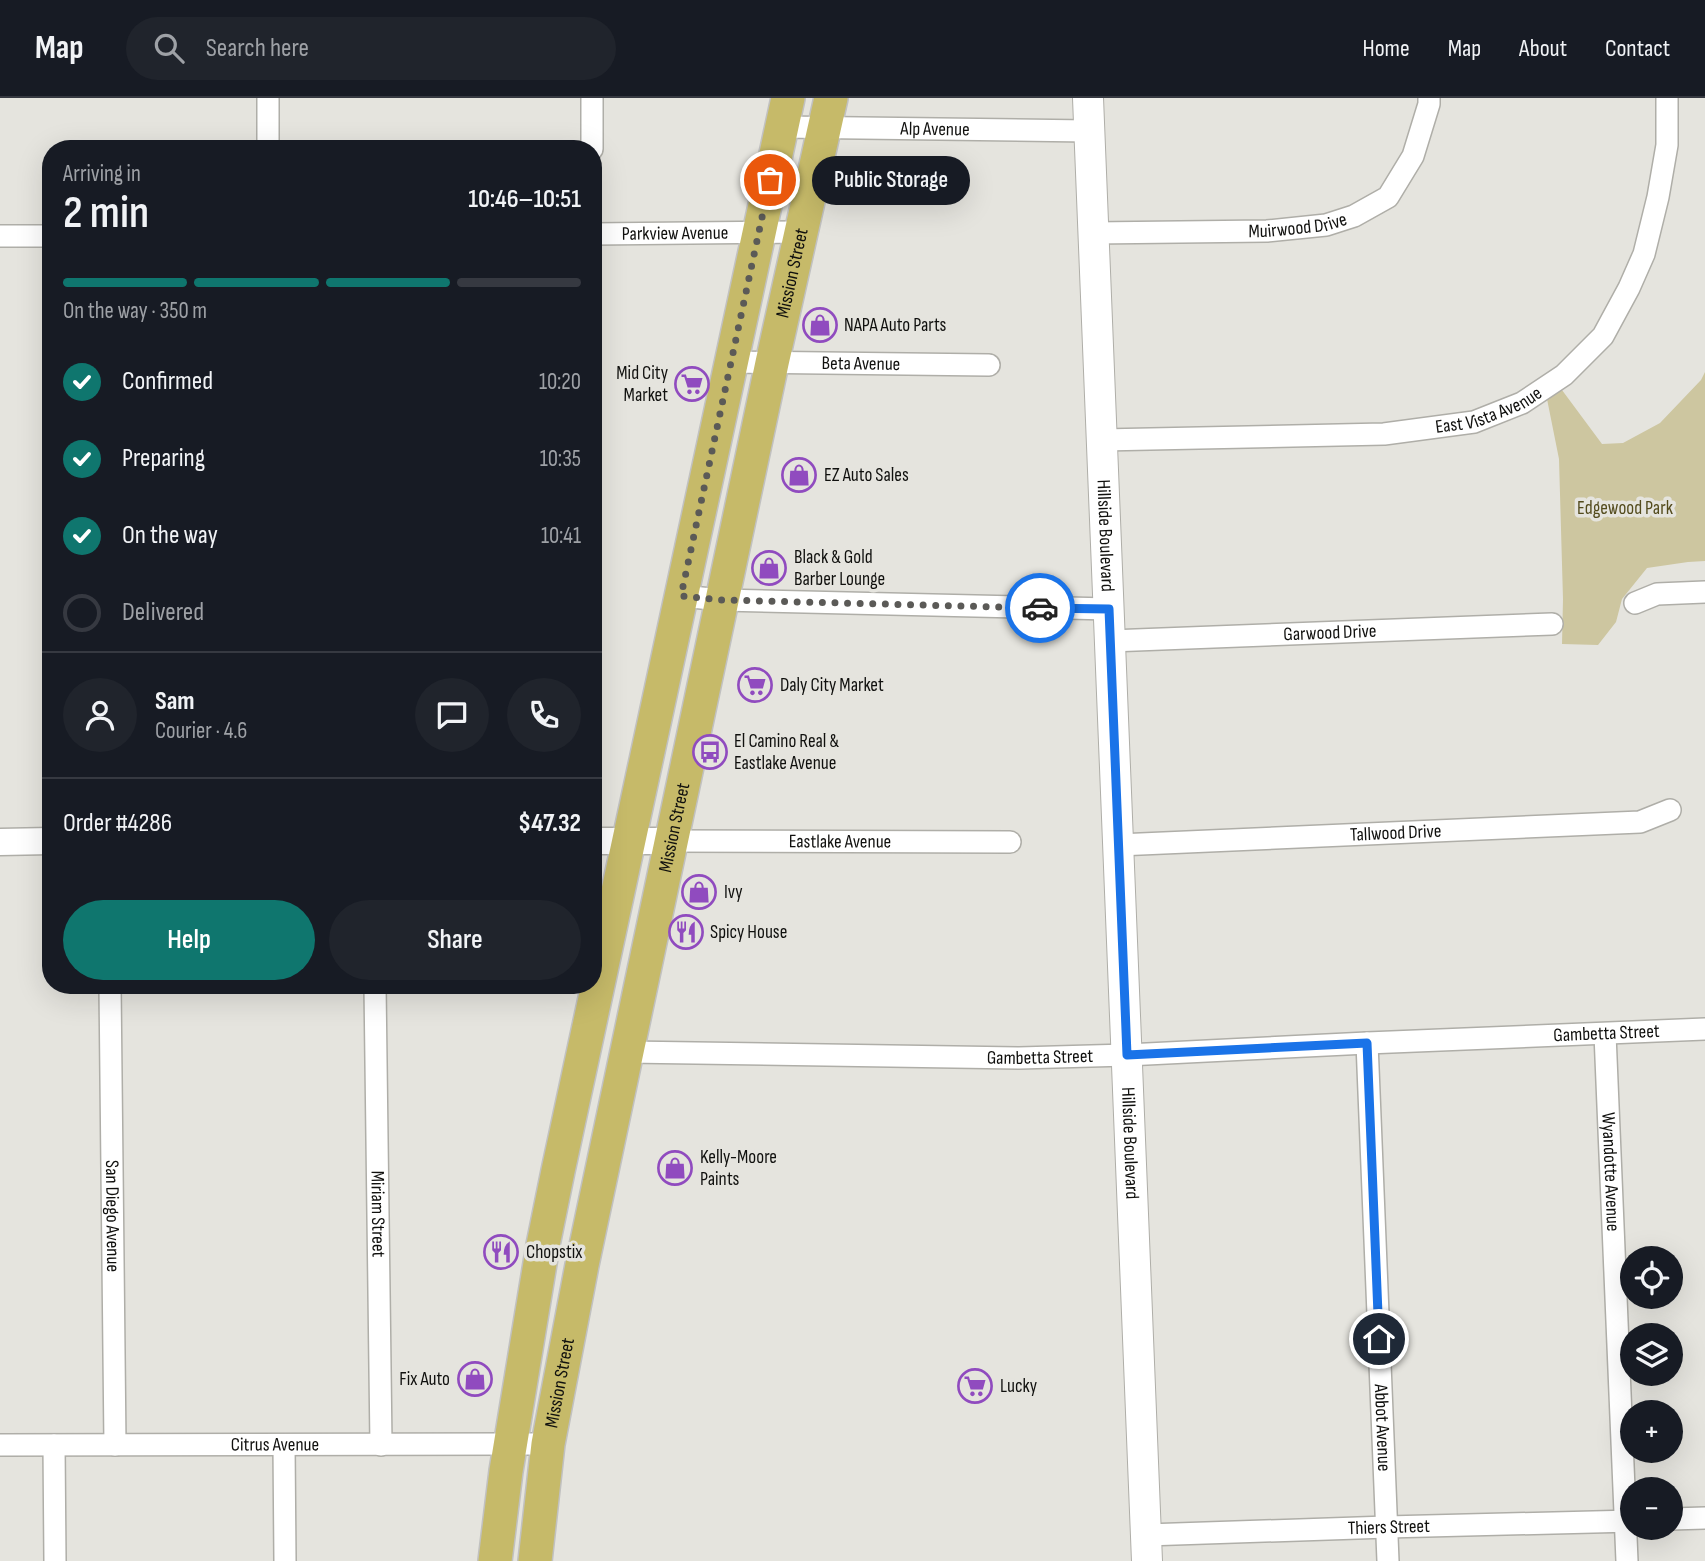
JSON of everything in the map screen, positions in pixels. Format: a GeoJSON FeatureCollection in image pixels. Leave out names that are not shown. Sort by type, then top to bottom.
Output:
{"type":"FeatureCollection","features":[{"type":"Feature","properties":{"kind":"main road","name":"Hillside Boulevard"},"geometry":{"type":"LineString","coordinates":[[1088,98],[1147,1548]]}},
{"type":"Feature","properties":{"kind":"main road","name":"Mission Street"},"geometry":{"type":"LineString","coordinates":[[602,967],[785,113]]}},
{"type":"Feature","properties":{"kind":"main road","name":"Mission Street"},"geometry":{"type":"LineString","coordinates":[[535,1561],[548,1444],[582,1265],[772,363],[828,113]]}},
{"type":"Feature","properties":{"kind":"main road","name":"Mission Street"},"geometry":{"type":"LineString","coordinates":[[495,1561],[506,1471],[541,1257],[596,994]]}},
{"type":"Feature","properties":{"kind":"street"},"geometry":{"type":"LineString","coordinates":[[268,98],[268,140]]}},
{"type":"Feature","properties":{"kind":"street"},"geometry":{"type":"LineString","coordinates":[[592,98],[593,140]]}},
{"type":"Feature","properties":{"kind":"street","name":"Muirwood Drive"},"geometry":{"type":"LineString","coordinates":[[1093,233],[1267,231],[1326,225],[1354,215],[1388,197],[1413,156],[1429,98]]}},
{"type":"Feature","properties":{"kind":"street","name":"East Vista Avenue"},"geometry":{"type":"LineString","coordinates":[[1102,440],[1384,434],[1474,422],[1522,403],[1564,375],[1603,336],[1629,288],[1644,254],[1658,197],[1667,145],[1667,98]]}},
{"type":"Feature","properties":{"kind":"street","name":"Alp Avenue"},"geometry":{"type":"LineString","coordinates":[[785,113],[828,113],[1089,131]]}},
{"type":"Feature","properties":{"kind":"street","name":"Parkview Avenue"},"geometry":{"type":"LineString","coordinates":[[602,234],[801,232]]}},
{"type":"Feature","properties":{"kind":"street"},"geometry":{"type":"LineString","coordinates":[[0,236],[42,236]]}},
{"type":"Feature","properties":{"kind":"street","name":"Beta Avenue"},"geometry":{"type":"LineString","coordinates":[[731,362],[989,365]]}},
{"type":"Feature","properties":{"kind":"street"},"geometry":{"type":"LineString","coordinates":[[1635,603],[1657,594],[1705,592]]}},
{"type":"Feature","properties":{"kind":"street"},"geometry":{"type":"LineString","coordinates":[[681,596],[722,600],[1109,609]]}},
{"type":"Feature","properties":{"kind":"street","name":"Garwood Drive"},"geometry":{"type":"LineString","coordinates":[[1110,641],[1552,624]]}},
{"type":"Feature","properties":{"kind":"street","name":"Tallwood Drive"},"geometry":{"type":"LineString","coordinates":[[1118,845],[1640,822],[1670,810]]}},
{"type":"Feature","properties":{"kind":"street"},"geometry":{"type":"LineString","coordinates":[[0,842],[42,841]]}},
{"type":"Feature","properties":{"kind":"street"},"geometry":{"type":"LineString","coordinates":[[602,841],[670,841]]}},
{"type":"Feature","properties":{"kind":"street","name":"Eastlake Avenue"},"geometry":{"type":"LineString","coordinates":[[670,841],[1010,842]]}},
{"type":"Feature","properties":{"kind":"street","name":"San Diego Avenue"},"geometry":{"type":"LineString","coordinates":[[110,994],[115,1445]]}},
{"type":"Feature","properties":{"kind":"street","name":"Miriam Street"},"geometry":{"type":"LineString","coordinates":[[375,994],[381,1445]]}},
{"type":"Feature","properties":{"kind":"street","name":"Gambetta Street"},"geometry":{"type":"LineString","coordinates":[[627,1052],[1019,1058],[1705,1029]]}},
{"type":"Feature","properties":{"kind":"street","name":"Wyandotte Avenue"},"geometry":{"type":"LineString","coordinates":[[1605,1034],[1627,1477]]}},
{"type":"Feature","properties":{"kind":"street","name":"Abbot Avenue"},"geometry":{"type":"LineString","coordinates":[[1367,1043],[1388,1561]]}},
{"type":"Feature","properties":{"kind":"street","name":"Citrus Avenue"},"geometry":{"type":"LineString","coordinates":[[0,1445],[548,1444]]}},
{"type":"Feature","properties":{"kind":"street"},"geometry":{"type":"LineString","coordinates":[[54,1445],[55,1561]]}},
{"type":"Feature","properties":{"kind":"street"},"geometry":{"type":"LineString","coordinates":[[284,1445],[285,1561]]}},
{"type":"Feature","properties":{"kind":"street"},"geometry":{"type":"LineString","coordinates":[[1683,1519],[1705,1518]]}},
{"type":"Feature","properties":{"kind":"street","name":"Thiers Street"},"geometry":{"type":"LineString","coordinates":[[1147,1548],[1387,1527],[1620,1521]]}},
{"type":"Feature","properties":{"kind":"street","name":"Wyandotte Avenue"},"geometry":{"type":"LineString","coordinates":[[1627,1561],[1628,1540]]}},
{"type":"Feature","properties":{"kind":"green space","name":"Edgewood Park"},"geometry":{"type":"Polygon","coordinates":[[[1705,372],[1705,561],[1647,568],[1622,599],[1616,622],[1598,645],[1562,644],[1559,459],[1547,399],[1559,386],[1602,444],[1623,443],[1660,423],[1701,380],[1705,372]]]}},
{"type":"Feature","properties":{"kind":"way so far"},"geometry":{"type":"LineString","coordinates":[[770,180],[681,596],[722,600],[1040,608]]}},
{"type":"Feature","properties":{"kind":"place","name":"Public Storage"},"geometry":{"type":"Point","coordinates":[770,180]}},
{"type":"Feature","properties":{"kind":"place","name":"NAPA Auto Parts"},"geometry":{"type":"Point","coordinates":[820,325]}},
{"type":"Feature","properties":{"kind":"place","name":"Mid City Market"},"geometry":{"type":"Point","coordinates":[692,384]}},
{"type":"Feature","properties":{"kind":"place","name":"EZ Auto Sales"},"geometry":{"type":"Point","coordinates":[799,475]}},
{"type":"Feature","properties":{"kind":"place","name":"Black & Gold Barber Lounge"},"geometry":{"type":"Point","coordinates":[769,568]}},
{"type":"Feature","properties":{"kind":"place","name":"Daly City Market"},"geometry":{"type":"Point","coordinates":[755,685]}},
{"type":"Feature","properties":{"kind":"place","name":"El Camino Real & Eastlake Avenue"},"geometry":{"type":"Point","coordinates":[710,752]}},
{"type":"Feature","properties":{"kind":"place","name":"Ivy"},"geometry":{"type":"Point","coordinates":[699,892]}},
{"type":"Feature","properties":{"kind":"place","name":"Spicy House"},"geometry":{"type":"Point","coordinates":[686,932]}},
{"type":"Feature","properties":{"kind":"place","name":"Kelly-Moore Paints"},"geometry":{"type":"Point","coordinates":[675,1168]}},
{"type":"Feature","properties":{"kind":"place","name":"Chopstix"},"geometry":{"type":"Point","coordinates":[501,1252]}},
{"type":"Feature","properties":{"kind":"place","name":"Fix Auto"},"geometry":{"type":"Point","coordinates":[475,1379]}},
{"type":"Feature","properties":{"kind":"place","name":"Lucky"},"geometry":{"type":"Point","coordinates":[975,1386]}},
{"type":"Feature","properties":{"kind":"route"},"geometry":{"type":"LineString","coordinates":[[1040,608],[1109,609],[1127,1055],[1367,1043],[1379,1339]]}}]}
